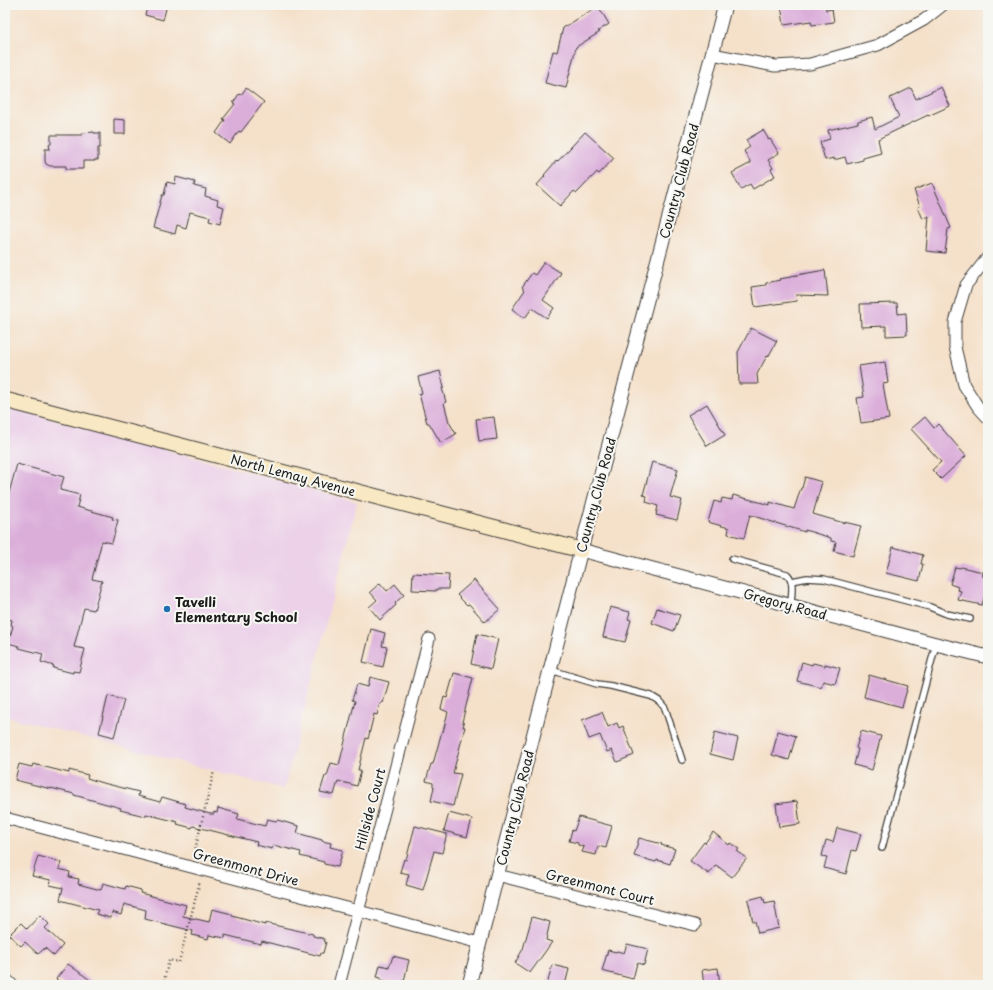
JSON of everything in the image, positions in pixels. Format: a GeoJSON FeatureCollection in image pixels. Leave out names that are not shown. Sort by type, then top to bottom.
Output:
{"type":"FeatureCollection","features":[{"type":"Feature","properties":{"kind":"main road","name":"North Lemay Avenue"},"geometry":{"type":"LineString","coordinates":[[5,400],[582,550]]}},
{"type":"Feature","properties":{"kind":"street","name":"Country Club Road"},"geometry":{"type":"LineString","coordinates":[[469,985],[550,670],[725,5]]}},
{"type":"Feature","properties":{"kind":"street"},"geometry":{"type":"LineString","coordinates":[[712,54],[775,66],[810,64],[878,45],[924,20],[943,5]]}},
{"type":"Feature","properties":{"kind":"street"},"geometry":{"type":"LineString","coordinates":[[988,257],[966,285],[955,322],[954,347],[964,385],[978,407],[988,418]]}},
{"type":"Feature","properties":{"kind":"street","name":"Gregory Road"},"geometry":{"type":"LineString","coordinates":[[582,550],[988,657]]}},
{"type":"Feature","properties":{"kind":"street","name":"Hillside Court"},"geometry":{"type":"LineString","coordinates":[[339,985],[429,639]]}},
{"type":"Feature","properties":{"kind":"street","name":"Greenmont Drive"},"geometry":{"type":"LineString","coordinates":[[5,818],[480,943]]}},
{"type":"Feature","properties":{"kind":"street","name":"Greenmont Court"},"geometry":{"type":"LineString","coordinates":[[498,875],[695,925]]}},
{"type":"Feature","properties":{"kind":"street"},"geometry":{"type":"LineString","coordinates":[[5,978],[12,985]]}},
{"type":"Feature","properties":{"kind":"lane"},"geometry":{"type":"LineString","coordinates":[[732,559],[787,574],[792,581],[791,606]]}},
{"type":"Feature","properties":{"kind":"lane"},"geometry":{"type":"LineString","coordinates":[[792,581],[807,578],[824,579],[930,606],[947,614],[970,620]]}},
{"type":"Feature","properties":{"kind":"lane"},"geometry":{"type":"LineString","coordinates":[[882,848],[936,644]]}},
{"type":"Feature","properties":{"kind":"lane"},"geometry":{"type":"LineString","coordinates":[[550,670],[597,684],[651,696],[659,701],[665,708],[682,760]]}},
{"type":"Feature","properties":{"kind":"path"},"geometry":{"type":"LineString","coordinates":[[163,985],[170,960],[179,962],[202,870],[194,854],[214,771]]}},
{"type":"Feature","properties":{"kind":"shaded area","name":"Tavelli Elementary School"},"geometry":{"type":"Polygon","coordinates":[[[5,406],[357,502],[284,789],[5,716],[5,406]]]}},
{"type":"Feature","properties":{"kind":"building"},"geometry":{"type":"Polygon","coordinates":[[[148,5],[167,5],[163,20],[145,15],[148,5]]]}},
{"type":"Feature","properties":{"kind":"building"},"geometry":{"type":"Polygon","coordinates":[[[781,5],[825,5],[826,10],[832,9],[834,22],[812,25],[811,21],[784,25],[781,5]]]}},
{"type":"Feature","properties":{"kind":"building"},"geometry":{"type":"Polygon","coordinates":[[[598,6],[609,24],[598,31],[600,32],[576,47],[566,88],[545,83],[553,51],[557,52],[563,28],[598,6]]]}},
{"type":"Feature","properties":{"kind":"building"},"geometry":{"type":"Polygon","coordinates":[[[941,87],[950,106],[878,139],[881,153],[847,164],[845,157],[834,160],[834,158],[825,160],[820,142],[830,139],[828,130],[858,123],[858,121],[872,117],[875,129],[899,117],[890,98],[911,88],[916,99],[941,87]]]}},
{"type":"Feature","properties":{"kind":"building"},"geometry":{"type":"Polygon","coordinates":[[[246,88],[264,102],[230,144],[216,133],[225,120],[223,119],[235,104],[233,103],[239,94],[241,95],[246,88]]]}},
{"type":"Feature","properties":{"kind":"building"},"geometry":{"type":"Polygon","coordinates":[[[114,119],[125,120],[125,134],[114,134],[114,119]]]}},
{"type":"Feature","properties":{"kind":"building"},"geometry":{"type":"Polygon","coordinates":[[[763,130],[779,153],[768,160],[773,168],[771,169],[775,176],[753,189],[750,184],[741,189],[732,173],[751,163],[744,151],[750,147],[746,140],[763,130]]]}},
{"type":"Feature","properties":{"kind":"building"},"geometry":{"type":"Polygon","coordinates":[[[585,132],[614,158],[599,174],[597,172],[577,193],[574,191],[560,206],[537,185],[557,160],[558,161],[585,132]]]}},
{"type":"Feature","properties":{"kind":"building"},"geometry":{"type":"Polygon","coordinates":[[[82,133],[100,133],[98,160],[83,161],[83,169],[66,169],[66,166],[50,166],[46,164],[45,149],[50,149],[49,144],[51,144],[51,135],[82,135],[82,133]]]}},
{"type":"Feature","properties":{"kind":"building"},"geometry":{"type":"Polygon","coordinates":[[[176,177],[195,182],[194,186],[206,189],[205,196],[218,200],[217,205],[224,207],[220,224],[209,221],[210,217],[190,212],[186,228],[177,225],[175,234],[153,228],[167,182],[175,184],[176,177]]]}},
{"type":"Feature","properties":{"kind":"building"},"geometry":{"type":"Polygon","coordinates":[[[932,183],[951,228],[948,229],[945,253],[926,251],[929,216],[923,219],[918,207],[920,206],[914,190],[932,183]]]}},
{"type":"Feature","properties":{"kind":"building"},"geometry":{"type":"Polygon","coordinates":[[[544,262],[561,273],[543,300],[554,308],[547,318],[532,308],[525,318],[512,309],[525,290],[522,287],[532,273],[535,275],[544,262]]]}},
{"type":"Feature","properties":{"kind":"building"},"geometry":{"type":"Polygon","coordinates":[[[825,270],[828,296],[796,295],[797,301],[755,307],[752,287],[766,285],[766,283],[791,276],[825,270]]]}},
{"type":"Feature","properties":{"kind":"building"},"geometry":{"type":"Polygon","coordinates":[[[897,303],[898,314],[906,313],[907,335],[886,336],[886,326],[861,327],[860,304],[897,303]]]}},
{"type":"Feature","properties":{"kind":"building"},"geometry":{"type":"Polygon","coordinates":[[[751,328],[777,341],[757,374],[758,384],[739,384],[738,352],[751,328]]]}},
{"type":"Feature","properties":{"kind":"building"},"geometry":{"type":"Polygon","coordinates":[[[885,362],[888,383],[883,384],[889,419],[861,423],[857,398],[864,397],[859,366],[885,362]]]}},
{"type":"Feature","properties":{"kind":"building"},"geometry":{"type":"Polygon","coordinates":[[[440,371],[444,388],[442,388],[446,402],[444,403],[449,422],[456,434],[441,443],[429,423],[427,423],[419,394],[422,393],[418,377],[440,371]]]}},
{"type":"Feature","properties":{"kind":"building"},"geometry":{"type":"Polygon","coordinates":[[[707,404],[725,435],[707,446],[688,415],[707,404]]]}},
{"type":"Feature","properties":{"kind":"building"},"geometry":{"type":"Polygon","coordinates":[[[494,417],[497,439],[479,441],[476,419],[494,417]]]}},
{"type":"Feature","properties":{"kind":"building"},"geometry":{"type":"Polygon","coordinates":[[[925,417],[934,428],[938,424],[966,456],[941,479],[932,470],[941,462],[911,429],[925,417]]]}},
{"type":"Feature","properties":{"kind":"building"},"geometry":{"type":"Polygon","coordinates":[[[652,462],[678,469],[670,497],[682,500],[677,520],[656,515],[658,506],[646,502],[647,496],[643,495],[652,462]]]}},
{"type":"Feature","properties":{"kind":"building"},"geometry":{"type":"Polygon","coordinates":[[[17,464],[64,477],[60,490],[80,495],[77,507],[113,517],[112,519],[118,520],[112,543],[102,541],[92,579],[102,581],[94,610],[84,608],[78,631],[74,647],[85,649],[79,672],[73,671],[73,673],[53,668],[54,666],[41,662],[43,654],[19,648],[19,646],[8,643],[13,626],[11,625],[12,620],[5,618],[5,500],[7,500],[17,464]]]}},
{"type":"Feature","properties":{"kind":"building"},"geometry":{"type":"Polygon","coordinates":[[[805,477],[822,482],[813,514],[844,523],[861,526],[853,556],[834,551],[836,542],[831,541],[831,538],[805,530],[805,532],[750,515],[744,538],[728,534],[729,528],[708,522],[714,501],[721,503],[722,498],[732,500],[733,495],[770,505],[770,502],[794,509],[805,477]]]}},
{"type":"Feature","properties":{"kind":"building"},"geometry":{"type":"Polygon","coordinates":[[[893,547],[923,555],[921,564],[923,564],[919,581],[886,573],[893,547]]]}},
{"type":"Feature","properties":{"kind":"building"},"geometry":{"type":"Polygon","coordinates":[[[955,567],[983,572],[982,576],[988,577],[988,583],[982,605],[958,600],[961,591],[957,590],[958,587],[950,584],[955,567]]]}},
{"type":"Feature","properties":{"kind":"building"},"geometry":{"type":"Polygon","coordinates":[[[413,573],[449,575],[448,589],[436,589],[436,591],[412,590],[413,573]]]}},
{"type":"Feature","properties":{"kind":"building"},"geometry":{"type":"Polygon","coordinates":[[[474,580],[500,609],[485,622],[469,604],[467,605],[457,595],[474,580]]]}},
{"type":"Feature","properties":{"kind":"building"},"geometry":{"type":"Polygon","coordinates":[[[380,583],[387,591],[395,584],[404,595],[380,620],[369,607],[377,600],[370,592],[380,583]]]}},
{"type":"Feature","properties":{"kind":"building"},"geometry":{"type":"Polygon","coordinates":[[[610,607],[630,612],[628,619],[631,620],[625,642],[603,637],[610,607]]]}},
{"type":"Feature","properties":{"kind":"building"},"geometry":{"type":"Polygon","coordinates":[[[657,608],[680,615],[674,631],[652,623],[657,608]]]}},
{"type":"Feature","properties":{"kind":"building"},"geometry":{"type":"Polygon","coordinates":[[[371,629],[385,633],[382,646],[387,647],[383,667],[363,662],[371,629]]]}},
{"type":"Feature","properties":{"kind":"building"},"geometry":{"type":"Polygon","coordinates":[[[477,634],[498,639],[491,669],[471,664],[477,634]]]}},
{"type":"Feature","properties":{"kind":"building"},"geometry":{"type":"Polygon","coordinates":[[[802,662],[812,665],[813,663],[825,666],[825,664],[840,668],[835,684],[823,681],[821,687],[797,681],[802,662]]]}},
{"type":"Feature","properties":{"kind":"building"},"geometry":{"type":"Polygon","coordinates":[[[454,673],[473,678],[462,722],[464,723],[463,727],[465,727],[453,773],[461,774],[453,806],[431,801],[434,787],[433,783],[426,781],[431,764],[433,764],[442,731],[443,732],[448,712],[441,709],[444,697],[447,698],[454,673]]]}},
{"type":"Feature","properties":{"kind":"building"},"geometry":{"type":"Polygon","coordinates":[[[869,675],[908,686],[902,707],[864,697],[869,675]]]}},
{"type":"Feature","properties":{"kind":"building"},"geometry":{"type":"Polygon","coordinates":[[[370,677],[389,682],[383,703],[382,702],[380,704],[377,715],[374,714],[368,739],[366,738],[358,770],[361,770],[357,786],[338,781],[334,795],[320,792],[331,763],[339,765],[355,701],[352,700],[357,684],[368,687],[370,677]]]}},
{"type":"Feature","properties":{"kind":"building"},"geometry":{"type":"Polygon","coordinates":[[[108,696],[124,700],[114,737],[99,733],[108,696]]]}},
{"type":"Feature","properties":{"kind":"building"},"geometry":{"type":"Polygon","coordinates":[[[602,712],[608,727],[617,723],[619,728],[623,726],[634,755],[617,762],[612,750],[607,752],[600,735],[589,739],[582,720],[602,712]]]}},
{"type":"Feature","properties":{"kind":"building"},"geometry":{"type":"Polygon","coordinates":[[[778,731],[796,736],[789,760],[772,755],[778,731]]]}},
{"type":"Feature","properties":{"kind":"building"},"geometry":{"type":"Polygon","coordinates":[[[861,731],[881,736],[872,770],[854,765],[858,749],[856,748],[861,731]]]}},
{"type":"Feature","properties":{"kind":"building"},"geometry":{"type":"Polygon","coordinates":[[[715,732],[738,738],[733,760],[710,754],[715,732]]]}},
{"type":"Feature","properties":{"kind":"building"},"geometry":{"type":"Polygon","coordinates":[[[19,764],[32,767],[33,764],[69,773],[69,770],[88,775],[87,778],[99,782],[139,792],[138,796],[160,802],[162,797],[186,804],[185,807],[210,814],[214,814],[214,812],[217,813],[218,808],[239,814],[237,819],[265,826],[267,819],[277,820],[299,826],[297,833],[331,843],[330,847],[343,850],[338,867],[300,856],[301,852],[273,845],[272,849],[256,845],[257,842],[193,826],[192,828],[177,824],[178,822],[146,814],[145,816],[120,810],[121,808],[74,794],[15,780],[19,764]]]}},
{"type":"Feature","properties":{"kind":"building"},"geometry":{"type":"Polygon","coordinates":[[[797,801],[800,824],[779,827],[776,804],[797,801]]]}},
{"type":"Feature","properties":{"kind":"building"},"geometry":{"type":"Polygon","coordinates":[[[449,813],[472,819],[467,837],[444,831],[449,813]]]}},
{"type":"Feature","properties":{"kind":"building"},"geometry":{"type":"Polygon","coordinates":[[[579,817],[612,826],[606,848],[598,846],[596,855],[582,852],[584,847],[578,845],[578,843],[569,841],[572,830],[574,831],[579,817]]]}},
{"type":"Feature","properties":{"kind":"building"},"geometry":{"type":"Polygon","coordinates":[[[415,826],[447,834],[442,853],[434,851],[423,890],[406,885],[409,874],[400,872],[404,859],[406,860],[415,826]]]}},
{"type":"Feature","properties":{"kind":"building"},"geometry":{"type":"Polygon","coordinates":[[[837,828],[861,834],[856,851],[852,850],[846,874],[824,868],[827,857],[822,856],[826,840],[833,842],[837,828]]]}},
{"type":"Feature","properties":{"kind":"building"},"geometry":{"type":"Polygon","coordinates":[[[713,832],[729,845],[730,843],[739,849],[737,851],[747,858],[732,877],[716,865],[709,874],[690,861],[713,832]]]}},
{"type":"Feature","properties":{"kind":"building"},"geometry":{"type":"Polygon","coordinates":[[[639,838],[675,849],[670,864],[634,856],[639,838]]]}},
{"type":"Feature","properties":{"kind":"building"},"geometry":{"type":"Polygon","coordinates":[[[38,856],[61,862],[59,869],[70,872],[69,877],[79,879],[78,884],[101,890],[103,883],[125,889],[126,886],[141,890],[140,893],[186,905],[183,916],[209,922],[212,909],[265,925],[265,923],[313,934],[313,936],[325,939],[324,941],[326,942],[323,953],[321,953],[320,956],[262,941],[261,944],[225,935],[225,938],[209,935],[208,939],[192,935],[193,931],[145,919],[146,910],[124,904],[121,915],[112,912],[111,918],[96,914],[98,910],[60,900],[63,888],[50,885],[51,880],[32,876],[38,856]]]}},
{"type":"Feature","properties":{"kind":"building"},"geometry":{"type":"Polygon","coordinates":[[[763,896],[765,903],[774,901],[779,928],[758,933],[755,921],[753,922],[748,900],[763,896]]]}},
{"type":"Feature","properties":{"kind":"building"},"geometry":{"type":"Polygon","coordinates":[[[40,915],[49,924],[45,928],[63,945],[54,956],[45,948],[38,954],[25,942],[21,946],[9,935],[21,923],[27,929],[40,915]]]}},
{"type":"Feature","properties":{"kind":"building"},"geometry":{"type":"Polygon","coordinates":[[[532,917],[550,922],[546,940],[552,942],[530,973],[515,963],[523,949],[532,917]]]}},
{"type":"Feature","properties":{"kind":"building"},"geometry":{"type":"Polygon","coordinates":[[[627,944],[648,949],[644,965],[637,963],[633,979],[602,971],[608,950],[624,953],[627,944]]]}},
{"type":"Feature","properties":{"kind":"building"},"geometry":{"type":"Polygon","coordinates":[[[393,956],[409,960],[402,985],[381,980],[381,978],[377,977],[380,965],[389,967],[393,956]]]}},
{"type":"Feature","properties":{"kind":"building"},"geometry":{"type":"Polygon","coordinates":[[[68,964],[97,985],[64,985],[56,979],[68,964]]]}},
{"type":"Feature","properties":{"kind":"building"},"geometry":{"type":"Polygon","coordinates":[[[552,965],[569,969],[565,985],[547,985],[552,965]]]}},
{"type":"Feature","properties":{"kind":"building"},"geometry":{"type":"Polygon","coordinates":[[[718,968],[720,985],[704,985],[702,970],[718,968]]]}},
{"type":"Feature","properties":{"kind":"place","name":"Tavelli Elementary School"},"geometry":{"type":"Point","coordinates":[167,609]}}]}
